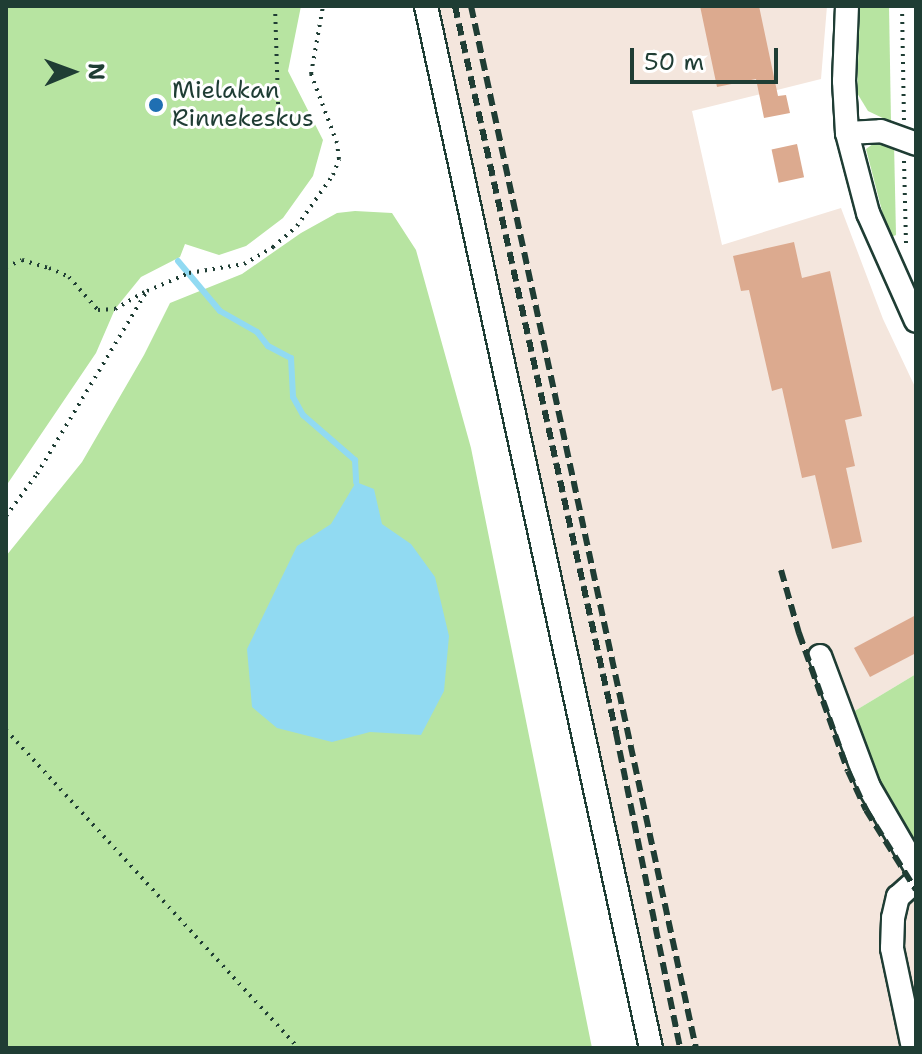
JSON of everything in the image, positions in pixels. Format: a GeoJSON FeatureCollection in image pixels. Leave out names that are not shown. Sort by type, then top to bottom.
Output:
{"type":"FeatureCollection","features":[{"type":"Feature","properties":{"kind":"street"},"geometry":{"type":"LineString","coordinates":[[426,6],[651,1048]]}},
{"type":"Feature","properties":{"kind":"street"},"geometry":{"type":"LineString","coordinates":[[847,6],[844,81],[847,133],[868,213],[916,321]]}},
{"type":"Feature","properties":{"kind":"street"},"geometry":{"type":"LineString","coordinates":[[847,133],[881,131],[916,144]]}},
{"type":"Feature","properties":{"kind":"street"},"geometry":{"type":"LineString","coordinates":[[820,656],[869,787],[916,868]]}},
{"type":"Feature","properties":{"kind":"street"},"geometry":{"type":"LineString","coordinates":[[913,1048],[892,948],[892,933],[898,897],[916,881]]}},
{"type":"Feature","properties":{"kind":"path"},"geometry":{"type":"LineString","coordinates":[[275,6],[278,104]]}},
{"type":"Feature","properties":{"kind":"path"},"geometry":{"type":"LineString","coordinates":[[6,267],[22,260],[49,268],[69,277],[98,310],[115,309],[189,273],[244,264],[273,247],[297,226],[333,175],[339,159],[337,143],[311,74],[323,6]]}},
{"type":"Feature","properties":{"kind":"path"},"geometry":{"type":"LineString","coordinates":[[6,516],[37,474],[147,291]]}},
{"type":"Feature","properties":{"kind":"path"},"geometry":{"type":"LineString","coordinates":[[6,730],[298,1048]]}},
{"type":"Feature","properties":{"kind":"shaded area"},"geometry":{"type":"Polygon","coordinates":[[[434,6],[827,6],[821,79],[692,111],[722,245],[841,208],[883,319],[916,389],[916,674],[848,715],[916,853],[916,1048],[653,1048],[434,6]]]}},
{"type":"Feature","properties":{"kind":"green space","name":"Mielakan Rinnekeskus"},"geometry":{"type":"Polygon","coordinates":[[[6,6],[301,6],[288,71],[323,140],[313,176],[283,218],[246,246],[219,255],[185,244],[180,257],[141,277],[115,309],[96,353],[6,486],[6,6]]]}},
{"type":"Feature","properties":{"kind":"green space"},"geometry":{"type":"Polygon","coordinates":[[[860,6],[889,6],[891,122],[868,111],[857,93],[860,6]]]}},
{"type":"Feature","properties":{"kind":"green space"},"geometry":{"type":"Polygon","coordinates":[[[877,141],[894,143],[896,235],[889,238],[866,149],[877,141]]]}},
{"type":"Feature","properties":{"kind":"green space"},"geometry":{"type":"Polygon","coordinates":[[[337,213],[392,213],[416,250],[471,448],[592,1048],[6,1048],[6,556],[82,462],[144,355],[170,303],[242,274],[301,233],[337,213]]]}},
{"type":"Feature","properties":{"kind":"green space"},"geometry":{"type":"Polygon","coordinates":[[[916,674],[916,853],[897,827],[848,715],[916,674]]]}},
{"type":"Feature","properties":{"kind":"water"},"geometry":{"type":"Polygon","coordinates":[[[356,482],[374,489],[382,524],[411,544],[435,577],[449,636],[444,691],[421,735],[370,732],[332,742],[277,728],[252,707],[247,649],[297,546],[331,524],[356,482]]]}},
{"type":"Feature","properties":{"kind":"building"},"geometry":{"type":"Polygon","coordinates":[[[700,6],[759,6],[778,96],[786,95],[790,113],[764,118],[756,79],[717,87],[700,6]]]}},
{"type":"Feature","properties":{"kind":"building"},"geometry":{"type":"Polygon","coordinates":[[[797,144],[804,177],[779,183],[772,149],[797,144]]]}},
{"type":"Feature","properties":{"kind":"building"},"geometry":{"type":"Polygon","coordinates":[[[794,242],[802,278],[830,271],[862,416],[845,420],[855,466],[846,468],[862,542],[832,549],[815,475],[802,478],[782,388],[772,391],[749,290],[741,291],[733,256],[794,242]]]}},
{"type":"Feature","properties":{"kind":"building"},"geometry":{"type":"Polygon","coordinates":[[[916,615],[916,653],[870,677],[854,648],[916,615]]]}},
{"type":"Feature","properties":{"kind":"waterway"},"geometry":{"type":"LineString","coordinates":[[178,261],[220,311],[257,332],[268,346],[291,358],[293,397],[303,415],[355,460],[356,482]]}},
{"type":"Feature","properties":{"kind":"railway"},"geometry":{"type":"LineString","coordinates":[[455,6],[616,733],[680,1048]]}},
{"type":"Feature","properties":{"kind":"railway"},"geometry":{"type":"LineString","coordinates":[[471,6],[696,1048]]}},
{"type":"Feature","properties":{"kind":"railway"},"geometry":{"type":"LineString","coordinates":[[781,570],[799,633],[848,771],[866,810],[916,890]]}},
{"type":"Feature","properties":{"kind":"place","name":"Mielakan Rinnekeskus"},"geometry":{"type":"Point","coordinates":[156,105]}}]}
